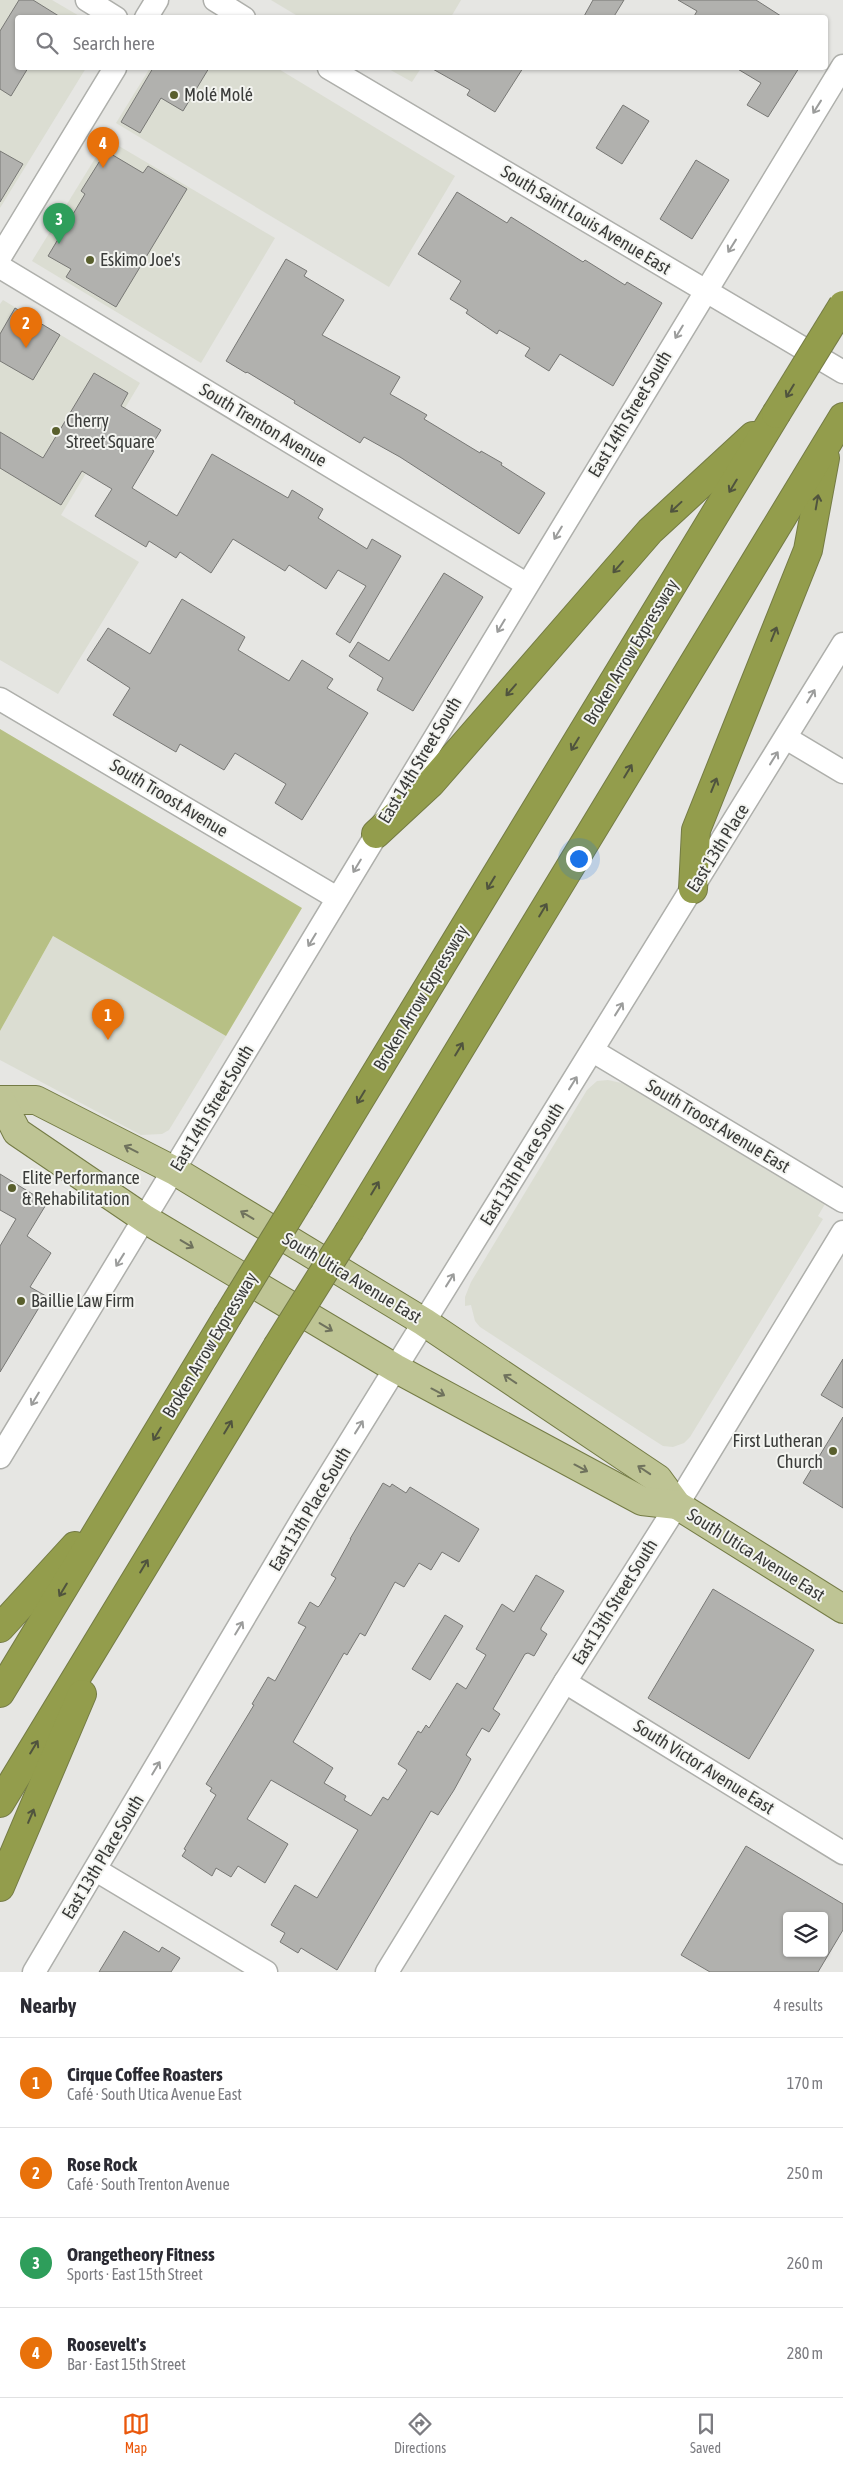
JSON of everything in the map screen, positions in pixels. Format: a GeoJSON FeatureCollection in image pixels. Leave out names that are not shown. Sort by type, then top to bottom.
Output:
{"type":"FeatureCollection","features":[{"type":"Feature","properties":{"kind":"highway","name":"Broken Arrow Expressway"},"geometry":{"type":"LineString","coordinates":[[0,1693],[843,305]]}},
{"type":"Feature","properties":{"kind":"highway"},"geometry":{"type":"LineString","coordinates":[[376,834],[430,783],[650,531],[776,414]]}},
{"type":"Feature","properties":{"kind":"highway"},"geometry":{"type":"LineString","coordinates":[[0,1803],[843,417]]}},
{"type":"Feature","properties":{"kind":"highway"},"geometry":{"type":"LineString","coordinates":[[693,889],[696,830],[808,550],[828,442]]}},
{"type":"Feature","properties":{"kind":"highway"},"geometry":{"type":"LineString","coordinates":[[0,1628],[115,1503]]}},
{"type":"Feature","properties":{"kind":"highway"},"geometry":{"type":"LineString","coordinates":[[0,1887],[119,1608]]}},
{"type":"Feature","properties":{"kind":"main road","name":"South Utica Avenue East"},"geometry":{"type":"LineString","coordinates":[[677,1505],[642,1501],[395,1368],[145,1219],[17,1132],[0,1100],[36,1100],[175,1171],[424,1322],[658,1479],[677,1505],[841,1608]]}},
{"type":"Feature","properties":{"kind":"street"},"geometry":{"type":"LineString","coordinates":[[87,0],[111,15]]}},
{"type":"Feature","properties":{"kind":"street"},"geometry":{"type":"LineString","coordinates":[[148,15],[157,0]]}},
{"type":"Feature","properties":{"kind":"street"},"geometry":{"type":"LineString","coordinates":[[215,0],[239,15]]}},
{"type":"Feature","properties":{"kind":"street","name":"East 14th Street South"},"geometry":{"type":"LineString","coordinates":[[0,1456],[175,1171],[526,584],[843,66]]}},
{"type":"Feature","properties":{"kind":"street"},"geometry":{"type":"LineString","coordinates":[[0,257],[114,70]]}},
{"type":"Feature","properties":{"kind":"street","name":"South Saint Louis Avenue East"},"geometry":{"type":"LineString","coordinates":[[332,70],[843,372]]}},
{"type":"Feature","properties":{"kind":"street","name":"South Trenton Avenue"},"geometry":{"type":"LineString","coordinates":[[0,267],[526,584]]}},
{"type":"Feature","properties":{"kind":"street","name":"East 13th Place"},"geometry":{"type":"LineString","coordinates":[[594,1051],[843,644]]}},
{"type":"Feature","properties":{"kind":"street","name":"South Troost Avenue"},"geometry":{"type":"LineString","coordinates":[[0,699],[337,898]]}},
{"type":"Feature","properties":{"kind":"street"},"geometry":{"type":"LineString","coordinates":[[786,738],[843,772]]}},
{"type":"Feature","properties":{"kind":"street","name":"South Troost Avenue East"},"geometry":{"type":"LineString","coordinates":[[594,1051],[843,1200]]}},
{"type":"Feature","properties":{"kind":"street","name":"East 13th Place South"},"geometry":{"type":"LineString","coordinates":[[34,1972],[306,1513],[594,1051]]}},
{"type":"Feature","properties":{"kind":"street","name":"East 13th Street South"},"geometry":{"type":"LineString","coordinates":[[388,1972],[565,1682],[677,1505],[843,1232]]}},
{"type":"Feature","properties":{"kind":"street","name":"South Victor Avenue East"},"geometry":{"type":"LineString","coordinates":[[565,1682],[843,1853]]}},
{"type":"Feature","properties":{"kind":"street"},"geometry":{"type":"LineString","coordinates":[[96,1870],[266,1972]]}},
{"type":"Feature","properties":{"kind":"shaded area"},"geometry":{"type":"Polygon","coordinates":[[[0,0],[52,0],[78,15],[15,15],[15,70],[85,70],[0,208],[0,0]]]}},
{"type":"Feature","properties":{"kind":"shaded area"},"geometry":{"type":"Polygon","coordinates":[[[271,0],[461,0],[452,15],[296,15],[271,0]]]}},
{"type":"Feature","properties":{"kind":"shaded area"},"geometry":{"type":"Polygon","coordinates":[[[149,70],[280,70],[455,176],[389,287],[116,123],[149,70]]]}},
{"type":"Feature","properties":{"kind":"shaded area"},"geometry":{"type":"Polygon","coordinates":[[[391,70],[420,70],[412,82],[391,70]]]}},
{"type":"Feature","properties":{"kind":"shaded area"},"geometry":{"type":"Polygon","coordinates":[[[107,139],[275,238],[201,363],[32,261],[107,139]]]}},
{"type":"Feature","properties":{"kind":"shaded area"},"geometry":{"type":"Polygon","coordinates":[[[3,300],[140,383],[61,515],[139,562],[58,694],[0,660],[0,304],[3,300]]]}},
{"type":"Feature","properties":{"kind":"shaded area"},"geometry":{"type":"Polygon","coordinates":[[[53,936],[226,1036],[169,1130],[162,1134],[141,1135],[0,1060],[0,1031],[53,936]]]}},
{"type":"Feature","properties":{"kind":"shaded area"},"geometry":{"type":"Polygon","coordinates":[[[608,1080],[626,1084],[825,1204],[818,1216],[823,1219],[690,1437],[684,1443],[673,1447],[663,1446],[480,1327],[475,1321],[471,1305],[465,1306],[465,1297],[471,1282],[587,1090],[597,1081],[608,1080]]]}},
{"type":"Feature","properties":{"kind":"green space"},"geometry":{"type":"Polygon","coordinates":[[[0,729],[302,908],[226,1036],[53,936],[0,1031],[0,729]]]}},
{"type":"Feature","properties":{"kind":"building"},"geometry":{"type":"Polygon","coordinates":[[[19,0],[33,0],[57,15],[15,15],[15,70],[27,70],[11,96],[0,89],[0,31],[19,0]]]}},
{"type":"Feature","properties":{"kind":"building"},"geometry":{"type":"Polygon","coordinates":[[[593,0],[624,0],[615,15],[585,15],[593,0]]]}},
{"type":"Feature","properties":{"kind":"building"},"geometry":{"type":"Polygon","coordinates":[[[678,0],[756,0],[779,15],[695,15],[697,11],[678,0]]]}},
{"type":"Feature","properties":{"kind":"building","name":"Molé Molé"},"geometry":{"type":"Polygon","coordinates":[[[152,70],[208,70],[183,111],[161,98],[140,133],[121,122],[152,70]]]}},
{"type":"Feature","properties":{"kind":"building"},"geometry":{"type":"Polygon","coordinates":[[[435,70],[522,70],[495,112],[467,95],[470,90],[435,70]]]}},
{"type":"Feature","properties":{"kind":"building"},"geometry":{"type":"Polygon","coordinates":[[[739,70],[798,70],[768,117],[747,105],[761,83],[739,70]]]}},
{"type":"Feature","properties":{"kind":"building"},"geometry":{"type":"Polygon","coordinates":[[[623,105],[649,121],[622,164],[596,148],[623,105]]]}},
{"type":"Feature","properties":{"kind":"building"},"geometry":{"type":"Polygon","coordinates":[[[0,151],[23,164],[0,202],[0,151]]]}},
{"type":"Feature","properties":{"kind":"building"},"geometry":{"type":"Polygon","coordinates":[[[106,151],[143,173],[148,166],[187,189],[116,307],[66,277],[71,269],[48,256],[85,194],[81,191],[106,151]]]}},
{"type":"Feature","properties":{"kind":"building"},"geometry":{"type":"Polygon","coordinates":[[[696,160],[729,180],[692,239],[660,219],[696,160]]]}},
{"type":"Feature","properties":{"kind":"building"},"geometry":{"type":"Polygon","coordinates":[[[457,192],[507,223],[511,217],[583,262],[585,260],[625,285],[627,282],[662,303],[613,386],[560,354],[549,371],[525,356],[530,348],[499,330],[497,334],[466,313],[468,310],[450,299],[461,281],[418,254],[457,192]]]}},
{"type":"Feature","properties":{"kind":"building"},"geometry":{"type":"Polygon","coordinates":[[[286,259],[307,271],[304,276],[344,300],[322,335],[400,377],[390,394],[427,415],[424,419],[480,453],[481,451],[502,463],[501,465],[545,493],[519,534],[400,457],[364,437],[360,443],[294,403],[295,401],[226,361],[286,259]]]}},
{"type":"Feature","properties":{"kind":"building"},"geometry":{"type":"Polygon","coordinates":[[[15,308],[60,335],[33,380],[0,361],[0,334],[15,308]]]}},
{"type":"Feature","properties":{"kind":"building"},"geometry":{"type":"Polygon","coordinates":[[[94,373],[128,393],[121,406],[161,430],[150,448],[154,451],[132,488],[177,516],[212,454],[288,498],[292,490],[323,509],[318,518],[367,549],[372,539],[401,556],[350,643],[336,634],[366,586],[338,570],[326,589],[289,565],[285,571],[233,539],[211,573],[180,552],[176,558],[149,541],[146,547],[95,516],[112,489],[82,471],[61,505],[0,468],[0,432],[43,458],[94,373]]]}},
{"type":"Feature","properties":{"kind":"building"},"geometry":{"type":"Polygon","coordinates":[[[444,573],[483,597],[413,711],[377,690],[383,678],[349,656],[358,642],[389,661],[444,573]]]}},
{"type":"Feature","properties":{"kind":"building"},"geometry":{"type":"Polygon","coordinates":[[[182,599],[245,637],[238,650],[289,681],[302,660],[333,679],[327,688],[368,713],[302,820],[275,803],[286,784],[235,753],[224,770],[180,744],[176,752],[113,715],[130,688],[87,660],[108,628],[150,654],[182,599]]]}},
{"type":"Feature","properties":{"kind":"building"},"geometry":{"type":"Polygon","coordinates":[[[0,1174],[47,1203],[27,1236],[51,1253],[30,1287],[46,1296],[0,1372],[0,1246],[16,1219],[0,1210],[0,1174]]]}},
{"type":"Feature","properties":{"kind":"building"},"geometry":{"type":"Polygon","coordinates":[[[843,1359],[843,1408],[821,1395],[843,1359]]]}},
{"type":"Feature","properties":{"kind":"building","name":"First Lutheran Church"},"geometry":{"type":"Polygon","coordinates":[[[843,1417],[843,1508],[803,1483],[843,1417]]]}},
{"type":"Feature","properties":{"kind":"building"},"geometry":{"type":"Polygon","coordinates":[[[383,1483],[390,1487],[392,1484],[406,1493],[410,1487],[479,1529],[459,1562],[442,1552],[431,1570],[419,1563],[404,1587],[395,1582],[365,1636],[360,1633],[347,1655],[344,1653],[293,1742],[333,1768],[324,1783],[346,1796],[344,1800],[371,1816],[383,1797],[388,1800],[407,1770],[398,1764],[418,1731],[421,1733],[426,1725],[429,1728],[457,1683],[466,1689],[486,1655],[476,1649],[502,1604],[514,1612],[536,1575],[564,1591],[541,1628],[547,1634],[534,1656],[528,1653],[525,1654],[493,1709],[500,1714],[489,1732],[482,1728],[466,1755],[471,1759],[454,1790],[438,1815],[431,1811],[337,1970],[301,1948],[298,1953],[280,1942],[285,1933],[271,1925],[295,1885],[317,1898],[358,1830],[271,1780],[247,1819],[288,1844],[265,1883],[238,1866],[231,1877],[216,1868],[212,1876],[182,1856],[186,1850],[184,1849],[216,1795],[210,1791],[212,1788],[206,1784],[254,1705],[252,1704],[268,1677],[275,1681],[306,1627],[298,1623],[310,1602],[318,1607],[336,1578],[331,1575],[383,1483]]]}},
{"type":"Feature","properties":{"kind":"building"},"geometry":{"type":"Polygon","coordinates":[[[713,1589],[814,1650],[749,1759],[648,1698],[713,1589]]]}},
{"type":"Feature","properties":{"kind":"building"},"geometry":{"type":"Polygon","coordinates":[[[445,1615],[463,1626],[430,1680],[412,1669],[445,1615]]]}},
{"type":"Feature","properties":{"kind":"building"},"geometry":{"type":"Polygon","coordinates":[[[746,1846],[843,1904],[843,1930],[828,1955],[828,1912],[783,1912],[783,1957],[827,1957],[818,1972],[710,1972],[681,1955],[746,1846]]]}},
{"type":"Feature","properties":{"kind":"building"},"geometry":{"type":"Polygon","coordinates":[[[124,1931],[159,1952],[162,1947],[180,1958],[171,1972],[99,1972],[124,1931]]]}},
{"type":"Feature","properties":{"kind":"place","name":"Molé Molé"},"geometry":{"type":"Point","coordinates":[174,95]}},
{"type":"Feature","properties":{"kind":"place","name":"Roosevelt's"},"geometry":{"type":"Point","coordinates":[103,168]}},
{"type":"Feature","properties":{"kind":"place","name":"Orangetheory Fitness"},"geometry":{"type":"Point","coordinates":[59,244]}},
{"type":"Feature","properties":{"kind":"place","name":"Eskimo Joe's"},"geometry":{"type":"Point","coordinates":[90,260]}},
{"type":"Feature","properties":{"kind":"place","name":"Rose Rock"},"geometry":{"type":"Point","coordinates":[26,348]}},
{"type":"Feature","properties":{"kind":"place","name":"Cherry Street Square"},"geometry":{"type":"Point","coordinates":[56,431]}},
{"type":"Feature","properties":{"kind":"place","name":"Cirque Coffee Roasters"},"geometry":{"type":"Point","coordinates":[108,1040]}},
{"type":"Feature","properties":{"kind":"place","name":"Elite Performance & Rehabilitation"},"geometry":{"type":"Point","coordinates":[12,1188]}},
{"type":"Feature","properties":{"kind":"place","name":"Baillie Law Firm"},"geometry":{"type":"Point","coordinates":[21,1301]}},
{"type":"Feature","properties":{"kind":"place","name":"First Lutheran Church"},"geometry":{"type":"Point","coordinates":[833,1451]}}]}
